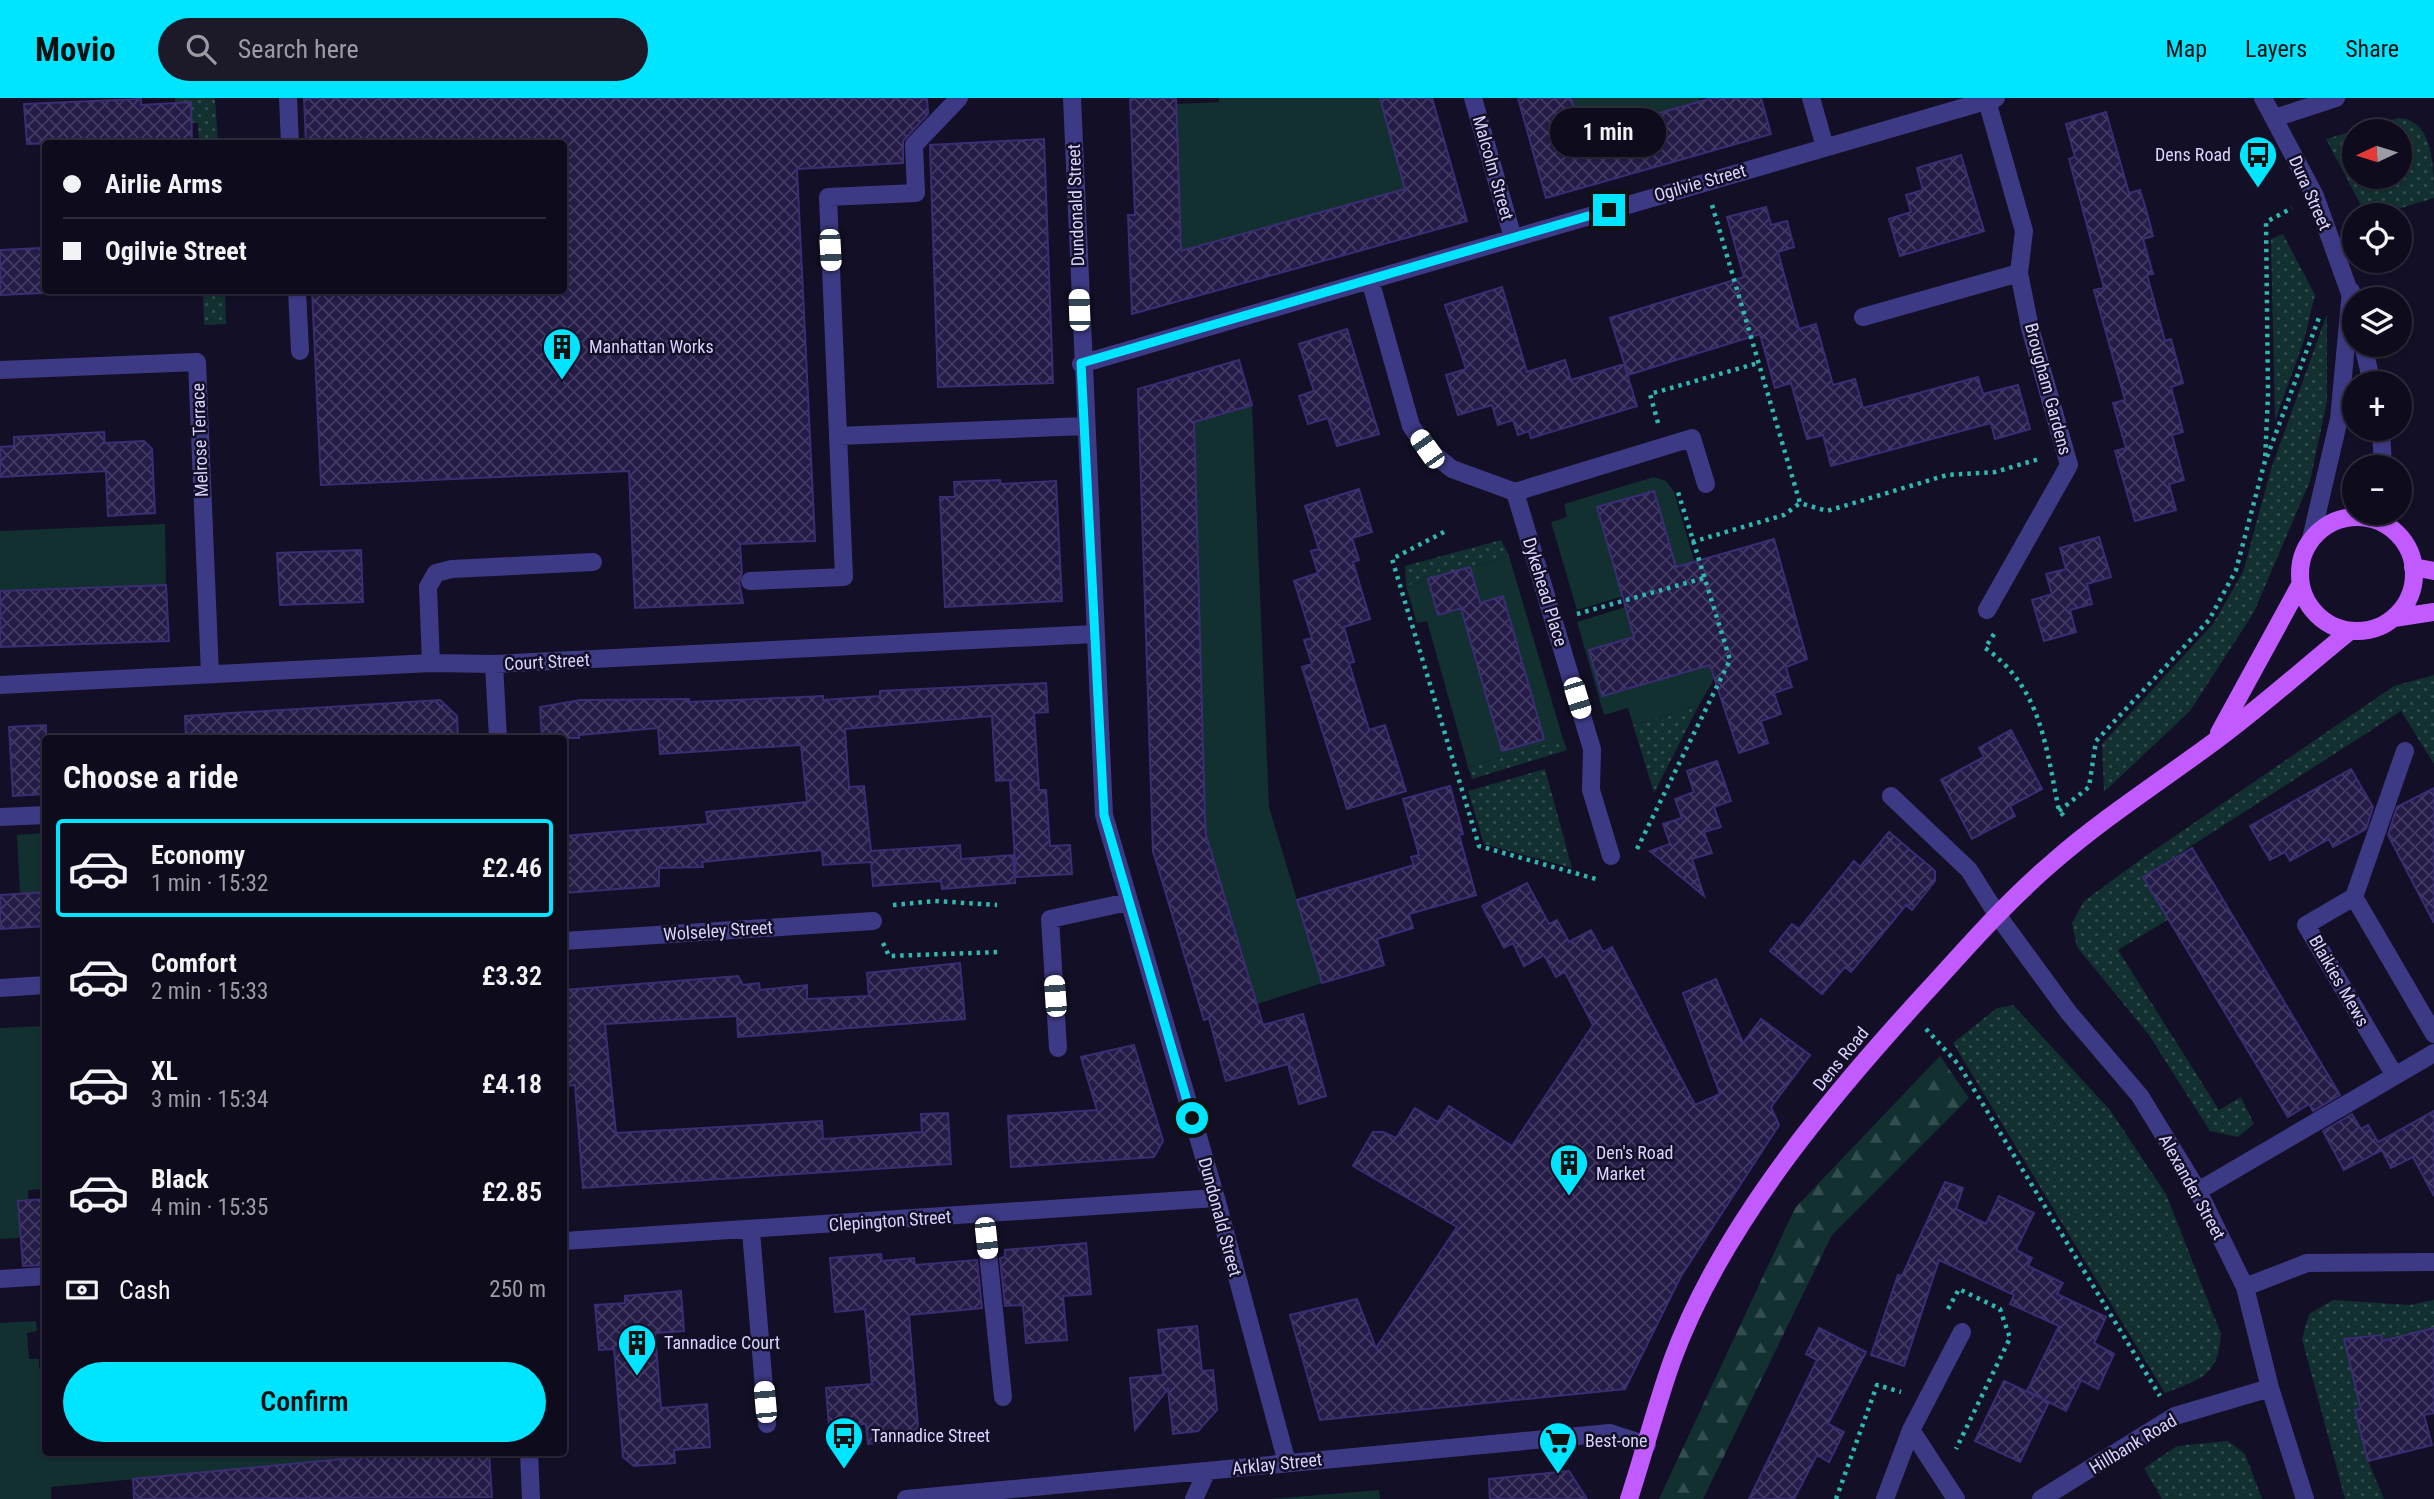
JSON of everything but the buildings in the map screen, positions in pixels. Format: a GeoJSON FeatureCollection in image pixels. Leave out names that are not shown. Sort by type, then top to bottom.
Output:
{"type":"FeatureCollection","features":[{"type":"Feature","properties":{"kind":"main road"},"geometry":{"type":"LineString","coordinates":[[2311,539],[2323,527],[2342,520]]}},
{"type":"Feature","properties":{"kind":"main road"},"geometry":{"type":"LineString","coordinates":[[2391,525],[2409,550],[2413,567],[2410,594],[2394,618]]}},
{"type":"Feature","properties":{"kind":"main road","name":"Dens Road"},"geometry":{"type":"LineString","coordinates":[[2214,742],[2300,585],[2302,561],[2311,539]]}},
{"type":"Feature","properties":{"kind":"main road"},"geometry":{"type":"LineString","coordinates":[[2413,567],[2434,571]]}},
{"type":"Feature","properties":{"kind":"main road"},"geometry":{"type":"LineString","coordinates":[[2300,585],[2307,602],[2318,616],[2333,626],[2350,631]]}},
{"type":"Feature","properties":{"kind":"main road","name":"Dens Road"},"geometry":{"type":"LineString","coordinates":[[1629,1499],[1673,1360],[1709,1284],[1751,1211],[1796,1147],[1860,1067],[1998,916],[2083,836],[2214,742],[2350,631],[2373,628],[2394,618],[2434,611]]}},
{"type":"Feature","properties":{"kind":"street"},"geometry":{"type":"LineString","coordinates":[[288,98],[290,140]]}},
{"type":"Feature","properties":{"kind":"street"},"geometry":{"type":"LineString","coordinates":[[750,581],[844,577],[828,197],[916,193],[914,145],[959,98]]}},
{"type":"Feature","properties":{"kind":"street","name":"Dundonald Street"},"geometry":{"type":"LineString","coordinates":[[1072,98],[1081,363],[1104,815],[1216,1198],[1287,1463]]}},
{"type":"Feature","properties":{"kind":"street","name":"Malcolm Street"},"geometry":{"type":"LineString","coordinates":[[1473,98],[1513,238]]}},
{"type":"Feature","properties":{"kind":"street"},"geometry":{"type":"LineString","coordinates":[[1811,98],[1825,147]]}},
{"type":"Feature","properties":{"kind":"street","name":"Dura Street"},"geometry":{"type":"LineString","coordinates":[[2263,98],[2315,196],[2348,287]]}},
{"type":"Feature","properties":{"kind":"street"},"geometry":{"type":"LineString","coordinates":[[2275,118],[2336,98]]}},
{"type":"Feature","properties":{"kind":"street","name":"Ogilvie Street"},"geometry":{"type":"LineString","coordinates":[[1081,363],[1991,99]]}},
{"type":"Feature","properties":{"kind":"street","name":"Brougham Gardens"},"geometry":{"type":"LineString","coordinates":[[1987,610],[2069,465],[2030,328],[2020,273],[2024,231],[1991,99]]}},
{"type":"Feature","properties":{"kind":"street"},"geometry":{"type":"LineString","coordinates":[[1863,317],[2020,273]]}},
{"type":"Feature","properties":{"kind":"street"},"geometry":{"type":"LineString","coordinates":[[1370,280],[1411,426],[1427,449],[1452,469],[1515,492],[1692,438],[1706,484]]}},
{"type":"Feature","properties":{"kind":"street"},"geometry":{"type":"LineString","coordinates":[[297,294],[300,351]]}},
{"type":"Feature","properties":{"kind":"street","name":"Dura Street"},"geometry":{"type":"LineString","coordinates":[[2311,539],[2339,419],[2346,357]]}},
{"type":"Feature","properties":{"kind":"street","name":"Melrose Terrace"},"geometry":{"type":"LineString","coordinates":[[0,370],[197,362],[210,674]]}},
{"type":"Feature","properties":{"kind":"street"},"geometry":{"type":"LineString","coordinates":[[838,436],[1084,426]]}},
{"type":"Feature","properties":{"kind":"street","name":"Dykehead Place"},"geometry":{"type":"LineString","coordinates":[[1515,492],[1592,749],[1591,790],[1611,856]]}},
{"type":"Feature","properties":{"kind":"street"},"geometry":{"type":"LineString","coordinates":[[431,663],[428,587],[436,573],[452,569],[593,562]]}},
{"type":"Feature","properties":{"kind":"street","name":"Court Street"},"geometry":{"type":"LineString","coordinates":[[0,685],[1094,634]]}},
{"type":"Feature","properties":{"kind":"street"},"geometry":{"type":"LineString","coordinates":[[494,664],[498,735]]}},
{"type":"Feature","properties":{"kind":"street"},"geometry":{"type":"LineString","coordinates":[[2405,751],[2354,897],[2434,1034]]}},
{"type":"Feature","properties":{"kind":"street","name":"Alexander Street"},"geometry":{"type":"LineString","coordinates":[[1891,796],[1969,870],[1998,916],[2069,1013],[2140,1096],[2198,1191],[2245,1287],[2270,1388],[2305,1499]]}},
{"type":"Feature","properties":{"kind":"street"},"geometry":{"type":"LineString","coordinates":[[0,817],[42,815]]}},
{"type":"Feature","properties":{"kind":"street","name":"Blaikies Mews"},"geometry":{"type":"LineString","coordinates":[[2354,897],[2306,925],[2395,1076]]}},
{"type":"Feature","properties":{"kind":"street"},"geometry":{"type":"LineString","coordinates":[[1058,1048],[1050,919],[1128,902]]}},
{"type":"Feature","properties":{"kind":"street","name":"Wolseley Street"},"geometry":{"type":"LineString","coordinates":[[567,941],[873,921]]}},
{"type":"Feature","properties":{"kind":"street"},"geometry":{"type":"LineString","coordinates":[[0,988],[42,985]]}},
{"type":"Feature","properties":{"kind":"street"},"geometry":{"type":"LineString","coordinates":[[2198,1191],[2434,1053]]}},
{"type":"Feature","properties":{"kind":"street","name":"Clepington Street"},"geometry":{"type":"LineString","coordinates":[[567,1241],[751,1231],[1216,1198]]}},
{"type":"Feature","properties":{"kind":"street"},"geometry":{"type":"LineString","coordinates":[[984,1215],[1003,1397]]}},
{"type":"Feature","properties":{"kind":"street"},"geometry":{"type":"LineString","coordinates":[[751,1231],[767,1424]]}},
{"type":"Feature","properties":{"kind":"street"},"geometry":{"type":"LineString","coordinates":[[2245,1287],[2307,1263],[2434,1262]]}},
{"type":"Feature","properties":{"kind":"street"},"geometry":{"type":"LineString","coordinates":[[0,1279],[42,1276]]}},
{"type":"Feature","properties":{"kind":"street"},"geometry":{"type":"LineString","coordinates":[[1885,1499],[1911,1430],[1962,1332]]}},
{"type":"Feature","properties":{"kind":"street","name":"Hillbank Road"},"geometry":{"type":"LineString","coordinates":[[2041,1499],[2175,1416],[2270,1388]]}},
{"type":"Feature","properties":{"kind":"street"},"geometry":{"type":"LineString","coordinates":[[1911,1430],[1956,1499]]}},
{"type":"Feature","properties":{"kind":"street","name":"Arklay Street"},"geometry":{"type":"LineString","coordinates":[[906,1499],[1610,1433],[1647,1445]]}},
{"type":"Feature","properties":{"kind":"street"},"geometry":{"type":"LineString","coordinates":[[529,1456],[531,1499]]}},
{"type":"Feature","properties":{"kind":"street"},"geometry":{"type":"LineString","coordinates":[[1194,1499],[1208,1471]]}},
{"type":"Feature","properties":{"kind":"path"},"geometry":{"type":"LineString","coordinates":[[1705,181],[1800,503]]}},
{"type":"Feature","properties":{"kind":"path"},"geometry":{"type":"LineString","coordinates":[[2265,461],[2268,395],[2266,222],[2315,196]]}},
{"type":"Feature","properties":{"kind":"path"},"geometry":{"type":"LineString","coordinates":[[2059,811],[2089,787],[2096,741],[2208,620],[2236,570],[2265,461],[2320,312]]}},
{"type":"Feature","properties":{"kind":"path"},"geometry":{"type":"LineString","coordinates":[[1800,503],[1827,511],[1947,475],[1995,472],[2065,451]]}},
{"type":"Feature","properties":{"kind":"path"},"geometry":{"type":"LineString","coordinates":[[1692,542],[1784,515],[1800,503]]}},
{"type":"Feature","properties":{"kind":"path"},"geometry":{"type":"LineString","coordinates":[[1554,621],[1704,578]]}},
{"type":"Feature","properties":{"kind":"path"},"geometry":{"type":"LineString","coordinates":[[1987,610],[2003,619],[1985,649],[2006,663],[2030,695],[2043,732],[2059,811],[2083,836]]}},
{"type":"Feature","properties":{"kind":"path"},"geometry":{"type":"LineString","coordinates":[[997,905],[935,901],[891,905],[873,921],[889,957],[1000,952]]}},
{"type":"Feature","properties":{"kind":"path"},"geometry":{"type":"LineString","coordinates":[[1946,1048],[2160,1396]]}},
{"type":"Feature","properties":{"kind":"green space"},"geometry":{"type":"Polygon","coordinates":[[[175,98],[215,98],[218,140],[199,140],[198,123],[192,123],[191,103],[175,103],[175,98]]]}},
{"type":"Feature","properties":{"kind":"green space"},"geometry":{"type":"Polygon","coordinates":[[[1219,98],[1380,98],[1405,189],[1181,251],[1176,104],[1219,102],[1219,98]]]}},
{"type":"Feature","properties":{"kind":"green space"},"geometry":{"type":"Polygon","coordinates":[[[1571,98],[1699,98],[1700,101],[1632,121],[1630,116],[1605,123],[1581,135],[1571,98]]]}},
{"type":"Feature","properties":{"kind":"green space"},"geometry":{"type":"Polygon","coordinates":[[[2412,122],[2419,127],[2430,147],[2434,198],[2412,205],[2360,203],[2352,189],[2412,189],[2412,122]]]}},
{"type":"Feature","properties":{"kind":"green space"},"geometry":{"type":"Polygon","coordinates":[[[2342,134],[2342,169],[2326,139],[2342,134]]]}},
{"type":"Feature","properties":{"kind":"green space"},"geometry":{"type":"Polygon","coordinates":[[[2283,234],[2315,295],[2304,340],[2275,421],[2271,239],[2283,234]]]}},
{"type":"Feature","properties":{"kind":"green space"},"geometry":{"type":"Polygon","coordinates":[[[203,294],[225,294],[226,324],[204,325],[203,294]]]}},
{"type":"Feature","properties":{"kind":"green space"},"geometry":{"type":"Polygon","coordinates":[[[2327,314],[2327,401],[2310,481],[2254,612],[2190,711],[2104,792],[2102,744],[2213,624],[2243,572],[2271,469],[2327,314]]]}},
{"type":"Feature","properties":{"kind":"green space"},"geometry":{"type":"Polygon","coordinates":[[[1252,405],[1269,807],[1322,983],[1257,1004],[1206,835],[1194,422],[1252,405]]]}},
{"type":"Feature","properties":{"kind":"green space"},"geometry":{"type":"Polygon","coordinates":[[[1654,477],[1666,481],[1674,492],[1698,574],[1577,610],[1551,522],[1567,517],[1564,504],[1654,477]]]}},
{"type":"Feature","properties":{"kind":"green space"},"geometry":{"type":"Polygon","coordinates":[[[165,524],[166,585],[0,591],[0,531],[165,524]]]}},
{"type":"Feature","properties":{"kind":"green space"},"geometry":{"type":"Polygon","coordinates":[[[1501,540],[1509,556],[1406,586],[1405,566],[1501,540]]]}},
{"type":"Feature","properties":{"kind":"green space"},"geometry":{"type":"Polygon","coordinates":[[[1509,556],[1563,739],[1468,767],[1427,621],[1417,623],[1406,586],[1509,556]]]}},
{"type":"Feature","properties":{"kind":"green space"},"geometry":{"type":"Polygon","coordinates":[[[1690,587],[1721,658],[1712,683],[1699,705],[1633,725],[1628,708],[1604,715],[1577,622],[1690,587]]]}},
{"type":"Feature","properties":{"kind":"green space"},"geometry":{"type":"Polygon","coordinates":[[[2434,675],[2434,764],[2401,711],[2143,877],[2169,919],[2118,950],[2219,1110],[2241,1097],[2254,1124],[2238,1137],[2210,1131],[2149,1035],[2077,947],[2072,923],[2084,901],[2140,860],[2394,686],[2434,675]]]}},
{"type":"Feature","properties":{"kind":"green space"},"geometry":{"type":"Polygon","coordinates":[[[1699,705],[1654,793],[1633,725],[1699,705]]]}},
{"type":"Feature","properties":{"kind":"green space"},"geometry":{"type":"Polygon","coordinates":[[[1563,739],[1567,750],[1472,779],[1468,767],[1563,739]]]}},
{"type":"Feature","properties":{"kind":"green space"},"geometry":{"type":"Polygon","coordinates":[[[1545,769],[1572,868],[1484,844],[1468,791],[1545,769]]]}},
{"type":"Feature","properties":{"kind":"green space"},"geometry":{"type":"Polygon","coordinates":[[[42,833],[42,892],[20,894],[17,835],[42,833]]]}},
{"type":"Feature","properties":{"kind":"green space"},"geometry":{"type":"Polygon","coordinates":[[[2013,1005],[2110,1110],[2166,1194],[2221,1334],[2216,1359],[2211,1368],[2197,1380],[2165,1393],[1953,1043],[1997,1008],[2013,1005]]]}},
{"type":"Feature","properties":{"kind":"green space"},"geometry":{"type":"Polygon","coordinates":[[[42,1026],[42,1189],[28,1190],[31,1237],[0,1239],[0,1028],[42,1026]]]}},
{"type":"Feature","properties":{"kind":"green space"},"geometry":{"type":"Polygon","coordinates":[[[1940,1056],[1969,1098],[1832,1235],[1703,1499],[1659,1499],[1795,1208],[1940,1056]]]}},
{"type":"Feature","properties":{"kind":"green space"},"geometry":{"type":"Polygon","coordinates":[[[2333,1300],[2410,1305],[2434,1300],[2434,1328],[2382,1341],[2381,1335],[2344,1340],[2361,1409],[2355,1411],[2368,1461],[2384,1499],[2345,1499],[2302,1339],[2309,1314],[2333,1300]]]}},
{"type":"Feature","properties":{"kind":"green space"},"geometry":{"type":"Polygon","coordinates":[[[36,1321],[37,1331],[27,1333],[29,1359],[39,1359],[39,1368],[42,1368],[42,1456],[383,1456],[51,1487],[51,1499],[0,1499],[0,1323],[36,1321]]]}},
{"type":"Feature","properties":{"kind":"green space"},"geometry":{"type":"Polygon","coordinates":[[[2228,1441],[2245,1454],[2262,1499],[2162,1499],[2144,1468],[2177,1446],[2228,1441]]]}},
{"type":"Feature","properties":{"kind":"green space"},"geometry":{"type":"Polygon","coordinates":[[[1379,1490],[1380,1499],[1270,1499],[1379,1490]]]}},
{"type":"Feature","properties":{"kind":"place","name":"Dens Road"},"geometry":{"type":"Point","coordinates":[2258,189]}},
{"type":"Feature","properties":{"kind":"place","name":"Manhattan Works"},"geometry":{"type":"Point","coordinates":[562,381]}},
{"type":"Feature","properties":{"kind":"place","name":"Den's Road Market"},"geometry":{"type":"Point","coordinates":[1569,1197]}},
{"type":"Feature","properties":{"kind":"place","name":"Tannadice Court"},"geometry":{"type":"Point","coordinates":[637,1377]}},
{"type":"Feature","properties":{"kind":"place","name":"Tannadice Street"},"geometry":{"type":"Point","coordinates":[844,1470]}},
{"type":"Feature","properties":{"kind":"place","name":"Best-one"},"geometry":{"type":"Point","coordinates":[1558,1475]}},
{"type":"Feature","properties":{"kind":"route"},"geometry":{"type":"LineString","coordinates":[[1192,1118],[1104,815],[1081,363],[1609,210]]}}]}
